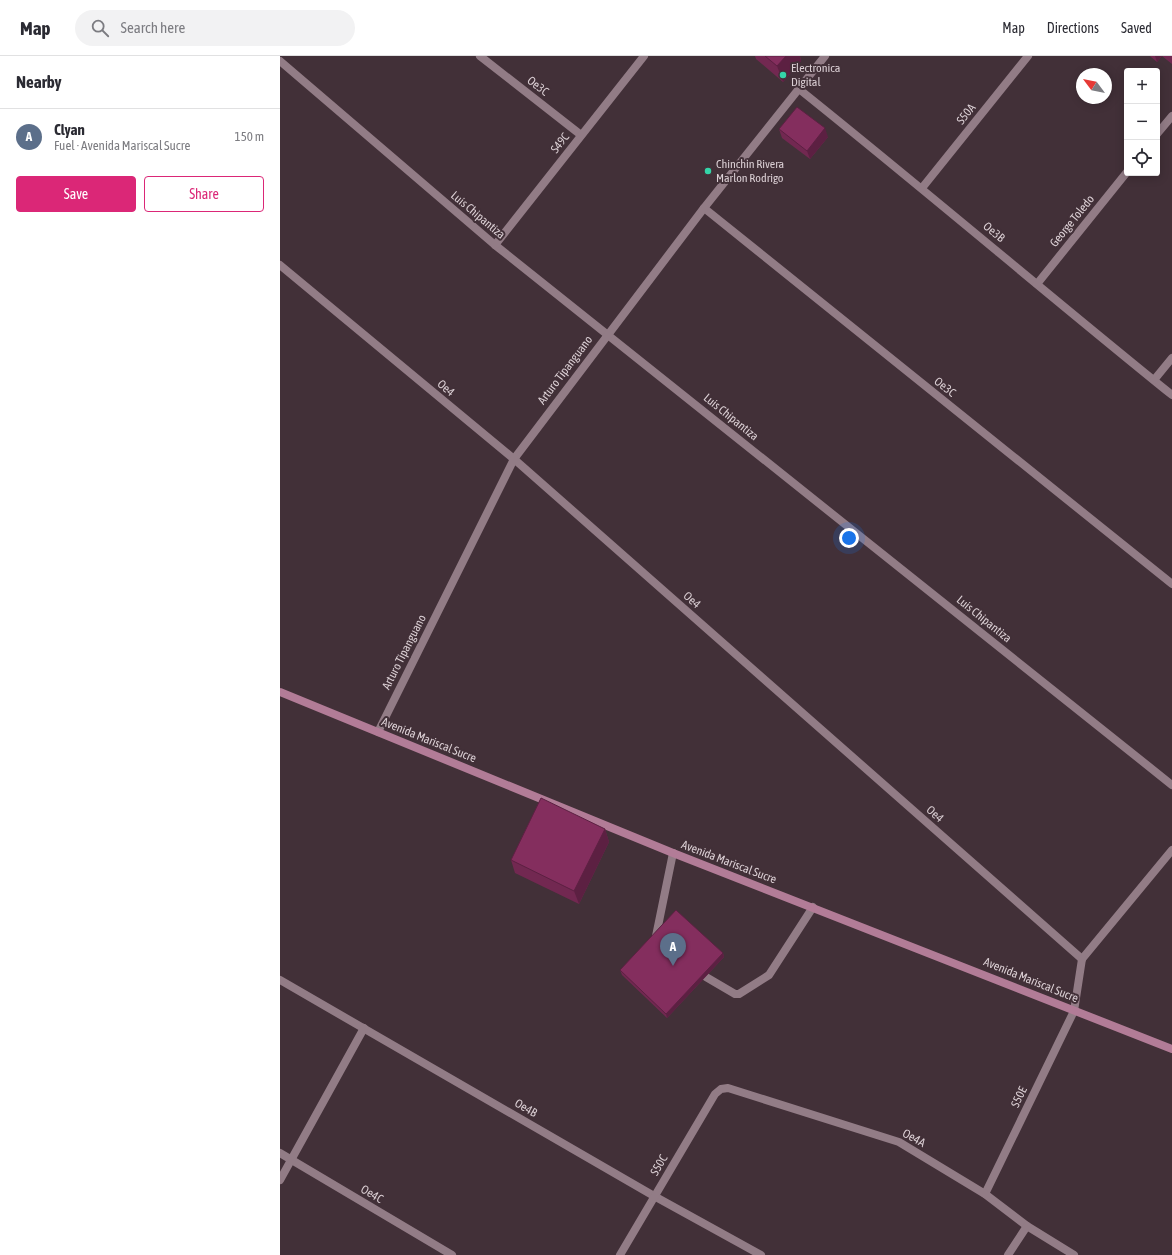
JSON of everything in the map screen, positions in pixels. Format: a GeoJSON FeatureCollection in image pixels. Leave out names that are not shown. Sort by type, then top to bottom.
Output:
{"type":"FeatureCollection","features":[{"type":"Feature","properties":{"kind":"main road","name":"Avenida Mariscal Sucre"},"geometry":{"type":"LineString","coordinates":[[280,692],[673,853],[1172,1049]]}},
{"type":"Feature","properties":{"kind":"street","name":"Oe3C"},"geometry":{"type":"LineString","coordinates":[[480,56],[581,135]]}},
{"type":"Feature","properties":{"kind":"street","name":"S49C"},"geometry":{"type":"LineString","coordinates":[[495,245],[644,56]]}},
{"type":"Feature","properties":{"kind":"street","name":"Arturo Tipanguano"},"geometry":{"type":"LineString","coordinates":[[378,732],[514,459],[607,334],[704,208],[826,56]]}},
{"type":"Feature","properties":{"kind":"street","name":"S50A"},"geometry":{"type":"LineString","coordinates":[[922,188],[1028,56]]}},
{"type":"Feature","properties":{"kind":"street","name":"Luis Chipantiza"},"geometry":{"type":"LineString","coordinates":[[280,61],[495,245],[1172,785]]}},
{"type":"Feature","properties":{"kind":"street","name":"Oe3B"},"geometry":{"type":"LineString","coordinates":[[799,89],[922,188],[1036,284],[1172,394]]}},
{"type":"Feature","properties":{"kind":"street"},"geometry":{"type":"LineString","coordinates":[[1160,130],[1172,116]]}},
{"type":"Feature","properties":{"kind":"street","name":"George Toledo"},"geometry":{"type":"LineString","coordinates":[[1036,284],[1124,176]]}},
{"type":"Feature","properties":{"kind":"street","name":"Oe3C"},"geometry":{"type":"LineString","coordinates":[[704,208],[1172,584]]}},
{"type":"Feature","properties":{"kind":"street","name":"Oe4"},"geometry":{"type":"LineString","coordinates":[[280,265],[514,459],[1082,959]]}},
{"type":"Feature","properties":{"kind":"street"},"geometry":{"type":"LineString","coordinates":[[1154,380],[1172,358]]}},
{"type":"Feature","properties":{"kind":"street"},"geometry":{"type":"LineString","coordinates":[[1082,959],[1172,850]]}},
{"type":"Feature","properties":{"kind":"street"},"geometry":{"type":"LineString","coordinates":[[656,936],[673,853]]}},
{"type":"Feature","properties":{"kind":"street"},"geometry":{"type":"LineString","coordinates":[[706,977],[735,994],[739,994],[769,974],[813,907]]}},
{"type":"Feature","properties":{"kind":"street","name":"S50E"},"geometry":{"type":"LineString","coordinates":[[985,1194],[1074,1010],[1082,959]]}},
{"type":"Feature","properties":{"kind":"street","name":"Oe4B"},"geometry":{"type":"LineString","coordinates":[[280,980],[654,1196],[761,1255]]}},
{"type":"Feature","properties":{"kind":"street"},"geometry":{"type":"LineString","coordinates":[[280,1180],[364,1028]]}},
{"type":"Feature","properties":{"kind":"street","name":"Oe4A"},"geometry":{"type":"LineString","coordinates":[[721,1089],[728,1088],[899,1142],[985,1194],[1026,1226],[1074,1255]]}},
{"type":"Feature","properties":{"kind":"street","name":"S50C"},"geometry":{"type":"LineString","coordinates":[[620,1255],[715,1094],[721,1089]]}},
{"type":"Feature","properties":{"kind":"street","name":"Oe4C"},"geometry":{"type":"LineString","coordinates":[[280,1153],[452,1255]]}},
{"type":"Feature","properties":{"kind":"street"},"geometry":{"type":"LineString","coordinates":[[1008,1255],[1026,1226]]}},
{"type":"Feature","properties":{"kind":"building"},"geometry":{"type":"Polygon","coordinates":[[[765,56],[786,56],[777,66],[765,56]]]}},
{"type":"Feature","properties":{"kind":"building"},"geometry":{"type":"Polygon","coordinates":[[[797,107],[825,128],[807,151],[779,129],[797,107]]]}},
{"type":"Feature","properties":{"kind":"building"},"geometry":{"type":"Polygon","coordinates":[[[541,798],[605,829],[574,891],[511,860],[541,798]]]}},
{"type":"Feature","properties":{"kind":"building"},"geometry":{"type":"Polygon","coordinates":[[[676,910],[723,953],[666,1014],[620,970],[676,910]]]}},
{"type":"Feature","properties":{"kind":"place","name":"Electronica Digital"},"geometry":{"type":"Point","coordinates":[783,75]}},
{"type":"Feature","properties":{"kind":"place","name":"Chinchin Rivera Marlon Rodrigo"},"geometry":{"type":"Point","coordinates":[708,171]}},
{"type":"Feature","properties":{"kind":"place","name":"Clyan"},"geometry":{"type":"Point","coordinates":[673,966]}}]}
